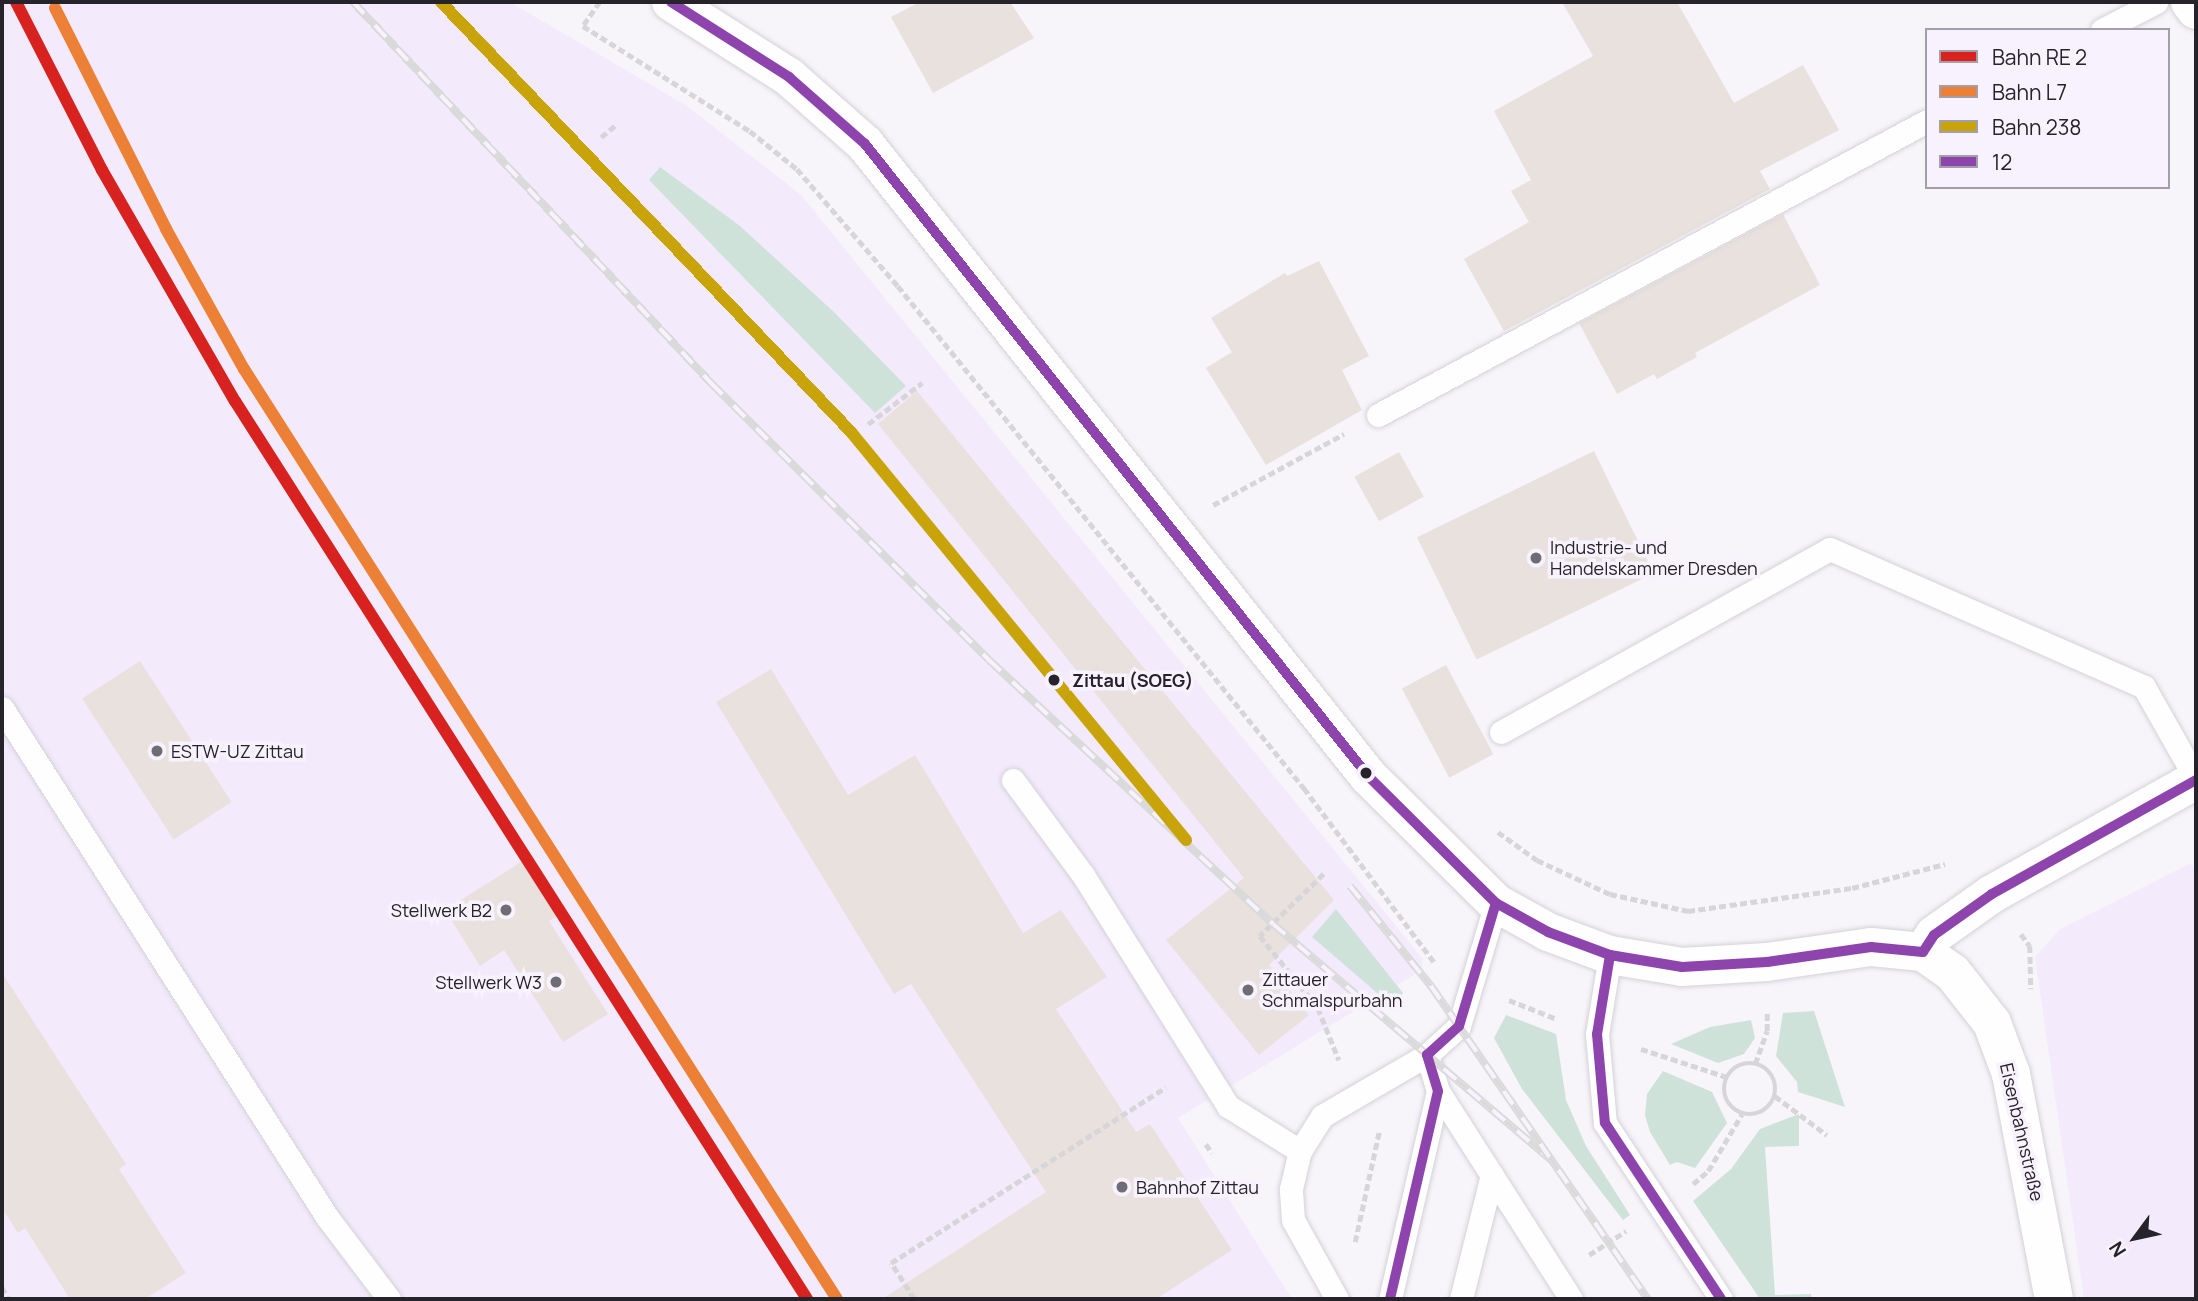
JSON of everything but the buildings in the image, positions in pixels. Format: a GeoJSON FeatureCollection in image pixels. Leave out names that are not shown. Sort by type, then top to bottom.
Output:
{"type":"FeatureCollection","features":[{"type":"Feature","properties":{"kind":"street"},"geometry":{"type":"LineString","coordinates":[[671,2],[789,77],[865,144],[1368,775],[1496,903],[1548,932],[1610,955],[1682,967],[1767,962],[1871,947],[1923,952],[1934,935],[1992,894],[2196,779]]}},
{"type":"Feature","properties":{"kind":"street"},"geometry":{"type":"LineString","coordinates":[[2190,2],[2196,10]]}},
{"type":"Feature","properties":{"kind":"street","name":"Eisenbahnstraße"},"geometry":{"type":"LineString","coordinates":[[1923,952],[1952,972],[1979,1003],[2007,1061],[2054,1299]]}},
{"type":"Feature","properties":{"kind":"lane"},"geometry":{"type":"LineString","coordinates":[[2106,28],[2155,2]]}},
{"type":"Feature","properties":{"kind":"lane"},"geometry":{"type":"LineString","coordinates":[[1378,415],[1925,122]]}},
{"type":"Feature","properties":{"kind":"lane"},"geometry":{"type":"LineString","coordinates":[[1501,732],[1830,549],[2144,687],[2196,779]]}},
{"type":"Feature","properties":{"kind":"lane"},"geometry":{"type":"LineString","coordinates":[[2,708],[327,1217],[389,1299]]}},
{"type":"Feature","properties":{"kind":"lane"},"geometry":{"type":"LineString","coordinates":[[1013,780],[1083,874],[1228,1106],[1300,1151]]}},
{"type":"Feature","properties":{"kind":"lane"},"geometry":{"type":"LineString","coordinates":[[1337,1299],[1293,1220],[1291,1189],[1300,1151],[1322,1116],[1357,1093],[1427,1055],[1459,1026],[1496,903]]}},
{"type":"Feature","properties":{"kind":"lane"},"geometry":{"type":"LineString","coordinates":[[1610,955],[1597,1034],[1605,1123],[1721,1299]]}},
{"type":"Feature","properties":{"kind":"lane"},"geometry":{"type":"LineString","coordinates":[[1427,1055],[1438,1091],[1562,1290]]}},
{"type":"Feature","properties":{"kind":"lane"},"geometry":{"type":"LineString","coordinates":[[1390,1299],[1438,1091]]}},
{"type":"Feature","properties":{"kind":"lane"},"geometry":{"type":"LineString","coordinates":[[1461,1299],[1492,1175]]}},
{"type":"Feature","properties":{"kind":"path"},"geometry":{"type":"LineString","coordinates":[[600,2],[583,26],[750,131],[797,169],[898,286],[1304,788],[1435,966]]}},
{"type":"Feature","properties":{"kind":"path"},"geometry":{"type":"LineString","coordinates":[[601,137],[617,124]]}},
{"type":"Feature","properties":{"kind":"path"},"geometry":{"type":"LineString","coordinates":[[868,424],[922,383]]}},
{"type":"Feature","properties":{"kind":"path"},"geometry":{"type":"LineString","coordinates":[[1206,509],[1378,415]]}},
{"type":"Feature","properties":{"kind":"path"},"geometry":{"type":"LineString","coordinates":[[1487,824],[1537,860],[1610,894],[1688,911],[1852,888],[1959,861],[1972,870],[1992,894]]}},
{"type":"Feature","properties":{"kind":"path"},"geometry":{"type":"LineString","coordinates":[[1324,874],[1260,936],[1318,1008],[1357,1093],[1380,1135],[1354,1247]]}},
{"type":"Feature","properties":{"kind":"path"},"geometry":{"type":"LineString","coordinates":[[1775,1096],[1758,1114],[1742,1114],[1724,1095],[1727,1077],[1739,1066],[1755,1064],[1769,1072],[1775,1096],[1827,1135]]}},
{"type":"Feature","properties":{"kind":"path"},"geometry":{"type":"LineString","coordinates":[[914,1299],[891,1263],[1168,1086],[1175,1097]]}},
{"type":"Feature","properties":{"kind":"path"},"geometry":{"type":"LineString","coordinates":[[1562,1290],[1708,1171],[1742,1114]]}},
{"type":"Feature","properties":{"kind":"path"},"geometry":{"type":"LineString","coordinates":[[1205,1142],[1212,1153]]}},
{"type":"Feature","properties":{"kind":"path"},"geometry":{"type":"LineString","coordinates":[[2,1287],[9,1299]]}},
{"type":"Feature","properties":{"kind":"shaded area"},"geometry":{"type":"Polygon","coordinates":[[[2,2],[510,2],[687,106],[801,195],[1423,959],[1422,970],[1178,1118],[1292,1299],[2,1299],[2,2]]]}},
{"type":"Feature","properties":{"kind":"shaded area"},"geometry":{"type":"Polygon","coordinates":[[[2191,863],[2196,873],[2196,1299],[2084,1299],[2035,957],[2060,929],[2191,863]]]}},
{"type":"Feature","properties":{"kind":"green space"},"geometry":{"type":"Polygon","coordinates":[[[660,167],[740,226],[835,313],[906,386],[875,413],[649,180],[660,167]]]}},
{"type":"Feature","properties":{"kind":"green space"},"geometry":{"type":"Polygon","coordinates":[[[1336,909],[1403,993],[1391,1005],[1312,937],[1336,909]]]}},
{"type":"Feature","properties":{"kind":"green space"},"geometry":{"type":"Polygon","coordinates":[[[1814,1011],[1845,1107],[1798,1092],[1797,1082],[1776,1056],[1783,1013],[1814,1011]]]}},
{"type":"Feature","properties":{"kind":"green space"},"geometry":{"type":"Polygon","coordinates":[[[1506,1015],[1556,1034],[1566,1100],[1586,1146],[1630,1215],[1623,1220],[1522,1089],[1494,1038],[1506,1015]]]}},
{"type":"Feature","properties":{"kind":"green space"},"geometry":{"type":"Polygon","coordinates":[[[1751,1020],[1755,1038],[1744,1054],[1718,1063],[1671,1044],[1710,1027],[1751,1020]]]}},
{"type":"Feature","properties":{"kind":"green space"},"geometry":{"type":"Polygon","coordinates":[[[1663,1071],[1712,1092],[1727,1123],[1695,1168],[1677,1162],[1670,1165],[1650,1132],[1645,1115],[1647,1094],[1663,1071]]]}},
{"type":"Feature","properties":{"kind":"green space"},"geometry":{"type":"Polygon","coordinates":[[[1799,1114],[1799,1146],[1765,1147],[1775,1295],[1811,1294],[1812,1299],[1760,1299],[1693,1201],[1731,1169],[1760,1129],[1799,1114]]]}},
{"type":"Feature","properties":{"kind":"railway"},"geometry":{"type":"LineString","coordinates":[[353,2],[711,383],[989,660],[1273,924],[1552,1161]]}},
{"type":"Feature","properties":{"kind":"railway"},"geometry":{"type":"LineString","coordinates":[[1350,886],[1431,986],[1648,1299]]}},
{"type":"Feature","properties":{"kind":"transit line"},"geometry":{"type":"LineString","coordinates":[[16,2],[102,170],[235,401],[807,1299]]}},
{"type":"Feature","properties":{"kind":"transit line","name":"12"},"geometry":{"type":"LineString","coordinates":[[671,2],[789,77],[865,144],[1368,776],[1496,903],[1548,932],[1610,955],[1682,967],[1767,962],[1871,947],[1923,952]]}},
{"type":"Feature","properties":{"kind":"transit line","name":"12"},"geometry":{"type":"LineString","coordinates":[[1923,952],[1934,935],[1992,894],[2196,780]]}},
{"type":"Feature","properties":{"kind":"transit line","name":"12"},"geometry":{"type":"LineString","coordinates":[[1427,1055],[1459,1026],[1496,903]]}},
{"type":"Feature","properties":{"kind":"transit line","name":"12"},"geometry":{"type":"LineString","coordinates":[[1610,955],[1597,1034],[1605,1123],[1721,1299]]}},
{"type":"Feature","properties":{"kind":"transit line","name":"12"},"geometry":{"type":"LineString","coordinates":[[1390,1299],[1438,1091],[1427,1055]]}},
{"type":"Feature","properties":{"kind":"rail line","name":"238"},"geometry":{"type":"LineString","coordinates":[[441,2],[851,432],[1186,840]]}},
{"type":"Feature","properties":{"kind":"rail line","name":"L7"},"geometry":{"type":"LineString","coordinates":[[55,8],[166,229],[244,369],[837,1299]]}},
{"type":"Feature","properties":{"kind":"place","name":"Industrie- und Handelskammer Dresden"},"geometry":{"type":"Point","coordinates":[1536,558]}},
{"type":"Feature","properties":{"kind":"place","name":"Zittau (SOEG)"},"geometry":{"type":"Point","coordinates":[1054,680]}},
{"type":"Feature","properties":{"kind":"place","name":"ESTW-UZ Zittau"},"geometry":{"type":"Point","coordinates":[157,751]}},
{"type":"Feature","properties":{"kind":"place","name":"Stellwerk B2"},"geometry":{"type":"Point","coordinates":[506,910]}},
{"type":"Feature","properties":{"kind":"place","name":"Stellwerk W3"},"geometry":{"type":"Point","coordinates":[556,982]}},
{"type":"Feature","properties":{"kind":"place","name":"Zittauer Schmalspurbahn"},"geometry":{"type":"Point","coordinates":[1248,990]}},
{"type":"Feature","properties":{"kind":"place","name":"Bahnhof Zittau"},"geometry":{"type":"Point","coordinates":[1122,1187]}}]}
